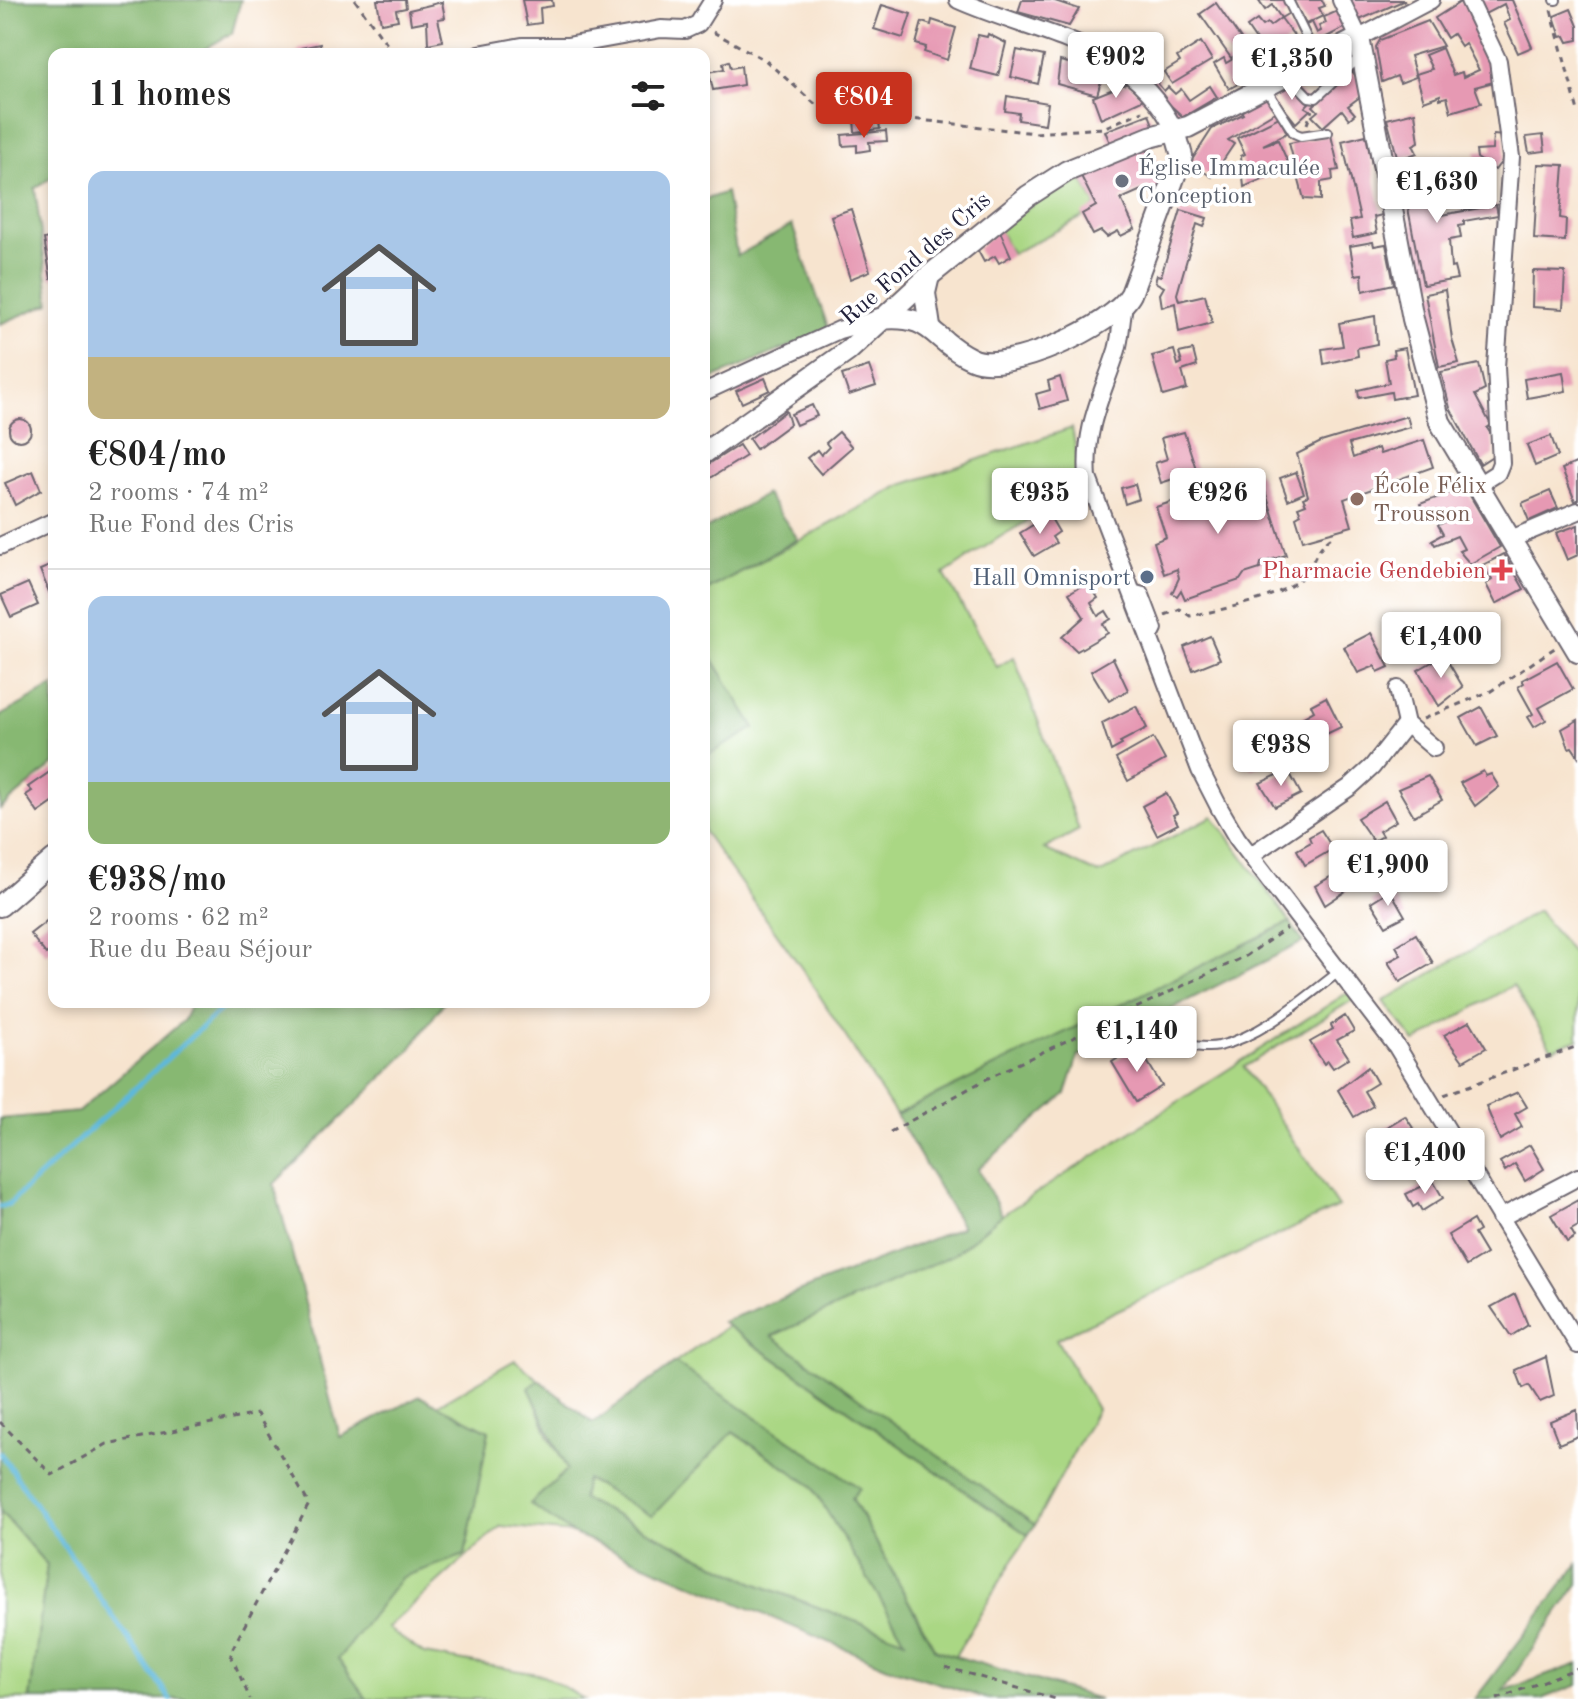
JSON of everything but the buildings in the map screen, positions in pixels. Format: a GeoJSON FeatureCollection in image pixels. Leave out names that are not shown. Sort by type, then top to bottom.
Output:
{"type":"FeatureCollection","features":[{"type":"Feature","properties":{"kind":"street"},"geometry":{"type":"LineString","coordinates":[[511,48],[567,46],[661,29],[685,30],[698,24],[713,0]]}},
{"type":"Feature","properties":{"kind":"street"},"geometry":{"type":"LineString","coordinates":[[958,0],[999,18],[1097,50],[1124,68],[1158,105],[1175,131],[1182,156],[1124,306],[1118,347],[1092,418],[1086,447],[1088,478],[1200,770],[1220,809],[1251,855],[1397,1047],[1578,1345]]}},
{"type":"Feature","properties":{"kind":"street"},"geometry":{"type":"LineString","coordinates":[[1341,0],[1361,46],[1413,319],[1440,422],[1574,645]]}},
{"type":"Feature","properties":{"kind":"street"},"geometry":{"type":"LineString","coordinates":[[1361,46],[1431,0]]}},
{"type":"Feature","properties":{"kind":"street"},"geometry":{"type":"LineString","coordinates":[[1469,0],[1498,61],[1511,157],[1496,367],[1501,463],[1497,473],[1478,485]]}},
{"type":"Feature","properties":{"kind":"street","name":"Rue Fond des Cris"},"geometry":{"type":"LineString","coordinates":[[710,449],[848,351],[879,319],[929,276],[1028,196],[1067,171],[1150,137],[1175,131],[1316,57],[1361,46]]}},
{"type":"Feature","properties":{"kind":"street"},"geometry":{"type":"LineString","coordinates":[[929,276],[925,303],[930,327]]}},
{"type":"Feature","properties":{"kind":"street"},"geometry":{"type":"LineString","coordinates":[[710,389],[839,330],[879,319],[910,318],[930,327],[971,359],[1003,363],[1086,330],[1124,306]]}},
{"type":"Feature","properties":{"kind":"street"},"geometry":{"type":"LineString","coordinates":[[1086,330],[1102,330],[1118,347]]}},
{"type":"Feature","properties":{"kind":"street"},"geometry":{"type":"LineString","coordinates":[[1511,539],[1578,511]]}},
{"type":"Feature","properties":{"kind":"street"},"geometry":{"type":"LineString","coordinates":[[0,546],[48,524]]}},
{"type":"Feature","properties":{"kind":"street"},"geometry":{"type":"LineString","coordinates":[[1398,689],[1406,724],[1434,748]]}},
{"type":"Feature","properties":{"kind":"street"},"geometry":{"type":"LineString","coordinates":[[1251,855],[1350,787],[1372,767],[1406,724]]}},
{"type":"Feature","properties":{"kind":"street"},"geometry":{"type":"LineString","coordinates":[[0,906],[48,864]]}},
{"type":"Feature","properties":{"kind":"street"},"geometry":{"type":"LineString","coordinates":[[1500,1218],[1578,1177]]}},
{"type":"Feature","properties":{"kind":"lane"},"geometry":{"type":"LineString","coordinates":[[1288,0],[1316,57]]}},
{"type":"Feature","properties":{"kind":"lane"},"geometry":{"type":"LineString","coordinates":[[1286,73],[1312,97],[1323,91],[1361,46]]}},
{"type":"Feature","properties":{"kind":"lane"},"geometry":{"type":"LineString","coordinates":[[1265,85],[1294,133],[1304,136],[1328,132]]}},
{"type":"Feature","properties":{"kind":"lane"},"geometry":{"type":"LineString","coordinates":[[1129,588],[1144,592],[1155,619],[1158,629],[1151,643]]}},
{"type":"Feature","properties":{"kind":"lane"},"geometry":{"type":"LineString","coordinates":[[1146,1047],[1159,1041],[1219,1046],[1251,1035],[1340,971]]}},
{"type":"Feature","properties":{"kind":"path"},"geometry":{"type":"LineString","coordinates":[[355,0],[390,48]]}},
{"type":"Feature","properties":{"kind":"path"},"geometry":{"type":"LineString","coordinates":[[1555,0],[1550,7],[1578,111]]}},
{"type":"Feature","properties":{"kind":"path"},"geometry":{"type":"LineString","coordinates":[[698,24],[765,60],[815,104],[849,112],[1035,133],[1103,128],[1158,105]]}},
{"type":"Feature","properties":{"kind":"path"},"geometry":{"type":"LineString","coordinates":[[1304,136],[1308,120],[1314,112],[1312,97]]}},
{"type":"Feature","properties":{"kind":"path"},"geometry":{"type":"LineString","coordinates":[[1155,619],[1180,609],[1190,616],[1248,604],[1299,580],[1318,547],[1335,535]]}},
{"type":"Feature","properties":{"kind":"path"},"geometry":{"type":"LineString","coordinates":[[1406,724],[1491,691],[1574,645]]}},
{"type":"Feature","properties":{"kind":"path"},"geometry":{"type":"LineString","coordinates":[[890,1132],[992,1076],[1246,956],[1300,919]]}},
{"type":"Feature","properties":{"kind":"path"},"geometry":{"type":"LineString","coordinates":[[1429,1101],[1578,1046]]}},
{"type":"Feature","properties":{"kind":"path"},"geometry":{"type":"LineString","coordinates":[[0,1422],[52,1475],[107,1444],[257,1414],[309,1504],[230,1653],[250,1699]]}},
{"type":"Feature","properties":{"kind":"path"},"geometry":{"type":"LineString","coordinates":[[945,1667],[1056,1699]]}},
{"type":"Feature","properties":{"kind":"path"},"geometry":{"type":"LineString","coordinates":[[1497,1699],[1578,1668]]}},
{"type":"Feature","properties":{"kind":"green space"},"geometry":{"type":"Polygon","coordinates":[[[0,0],[241,0],[232,33],[206,48],[48,48],[48,180],[35,188],[48,304],[0,324],[0,0]]]}},
{"type":"Feature","properties":{"kind":"green space"},"geometry":{"type":"Polygon","coordinates":[[[1080,175],[1096,206],[1083,217],[1012,254],[999,230],[1038,199],[1080,175]]]}},
{"type":"Feature","properties":{"kind":"green space"},"geometry":{"type":"Polygon","coordinates":[[[726,192],[737,256],[792,225],[829,330],[710,380],[710,198],[726,192]]]}},
{"type":"Feature","properties":{"kind":"green space"},"geometry":{"type":"Polygon","coordinates":[[[1072,428],[1083,489],[1003,535],[944,574],[997,667],[1014,657],[1079,830],[1044,849],[1099,874],[1213,816],[1290,922],[896,1115],[805,973],[710,840],[710,754],[755,728],[710,658],[710,589],[902,485],[1072,428]]]}},
{"type":"Feature","properties":{"kind":"green space"},"geometry":{"type":"Polygon","coordinates":[[[766,494],[798,539],[710,589],[710,527],[766,494]]]}},
{"type":"Feature","properties":{"kind":"green space"},"geometry":{"type":"Polygon","coordinates":[[[710,655],[755,728],[710,754],[710,655]]]}},
{"type":"Feature","properties":{"kind":"green space"},"geometry":{"type":"Polygon","coordinates":[[[48,689],[48,769],[0,809],[0,716],[48,689]]]}},
{"type":"Feature","properties":{"kind":"green space"},"geometry":{"type":"Polygon","coordinates":[[[1538,911],[1578,960],[1578,1039],[1552,1049],[1513,985],[1415,1042],[1384,1001],[1538,911]]]}},
{"type":"Feature","properties":{"kind":"green space"},"geometry":{"type":"Polygon","coordinates":[[[1290,922],[1303,942],[1078,1056],[1066,1094],[978,1169],[1002,1215],[953,1255],[772,1336],[1035,1525],[1028,1535],[722,1322],[962,1227],[896,1115],[1290,922]]]}},
{"type":"Feature","properties":{"kind":"green space"},"geometry":{"type":"Polygon","coordinates":[[[1347,993],[1354,999],[1244,1067],[1338,1207],[1056,1339],[1097,1409],[1035,1525],[771,1336],[953,1255],[1002,1215],[1347,993]]]}},
{"type":"Feature","properties":{"kind":"green space"},"geometry":{"type":"Polygon","coordinates":[[[189,1008],[440,1008],[409,1051],[274,1184],[340,1437],[420,1396],[489,1431],[465,1555],[402,1577],[338,1659],[367,1699],[30,1699],[47,1565],[0,1511],[0,1119],[78,1112],[184,1020],[189,1008]]]}},
{"type":"Feature","properties":{"kind":"green space"},"geometry":{"type":"Polygon","coordinates":[[[727,1326],[1028,1535],[955,1656],[935,1649],[852,1498],[859,1488],[675,1363],[727,1326]]]}},
{"type":"Feature","properties":{"kind":"green space"},"geometry":{"type":"Polygon","coordinates":[[[515,1360],[539,1380],[530,1388],[549,1437],[568,1470],[531,1504],[572,1533],[501,1526],[387,1628],[424,1654],[543,1675],[584,1699],[367,1699],[338,1659],[402,1577],[465,1555],[489,1431],[437,1405],[515,1360]]]}},
{"type":"Feature","properties":{"kind":"green space"},"geometry":{"type":"Polygon","coordinates":[[[675,1363],[860,1488],[852,1498],[935,1650],[1099,1699],[988,1699],[888,1667],[572,1533],[530,1504],[567,1470],[529,1388],[539,1380],[593,1423],[675,1363]],[[733,1432],[652,1516],[586,1479],[582,1499],[754,1583],[905,1640],[811,1485],[733,1432]]]}},
{"type":"Feature","properties":{"kind":"green space"},"geometry":{"type":"Polygon","coordinates":[[[732,1432],[811,1485],[906,1641],[754,1583],[582,1499],[585,1479],[652,1515],[732,1432]]]}},
{"type":"Feature","properties":{"kind":"green space"},"geometry":{"type":"Polygon","coordinates":[[[0,1511],[47,1565],[30,1699],[0,1699],[0,1511]]]}},
{"type":"Feature","properties":{"kind":"green space"},"geometry":{"type":"Polygon","coordinates":[[[1578,1564],[1578,1584],[1503,1691],[1578,1664],[1578,1685],[1541,1699],[1475,1699],[1578,1564]]]}},
{"type":"Feature","properties":{"kind":"waterway"},"geometry":{"type":"LineString","coordinates":[[0,1207],[9,1204],[222,1008]]}},
{"type":"Feature","properties":{"kind":"waterway"},"geometry":{"type":"LineString","coordinates":[[0,1453],[170,1699]]}},
{"type":"Feature","properties":{"kind":"place","name":"Église Immaculée Conception"},"geometry":{"type":"Point","coordinates":[1122,181]}},
{"type":"Feature","properties":{"kind":"place","name":"École Félix Trousson"},"geometry":{"type":"Point","coordinates":[1357,499]}},
{"type":"Feature","properties":{"kind":"place","name":"Pharmacie Gendebien"},"geometry":{"type":"Point","coordinates":[1502,570]}},
{"type":"Feature","properties":{"kind":"place","name":"Hall Omnisport"},"geometry":{"type":"Point","coordinates":[1147,577]}}]}
